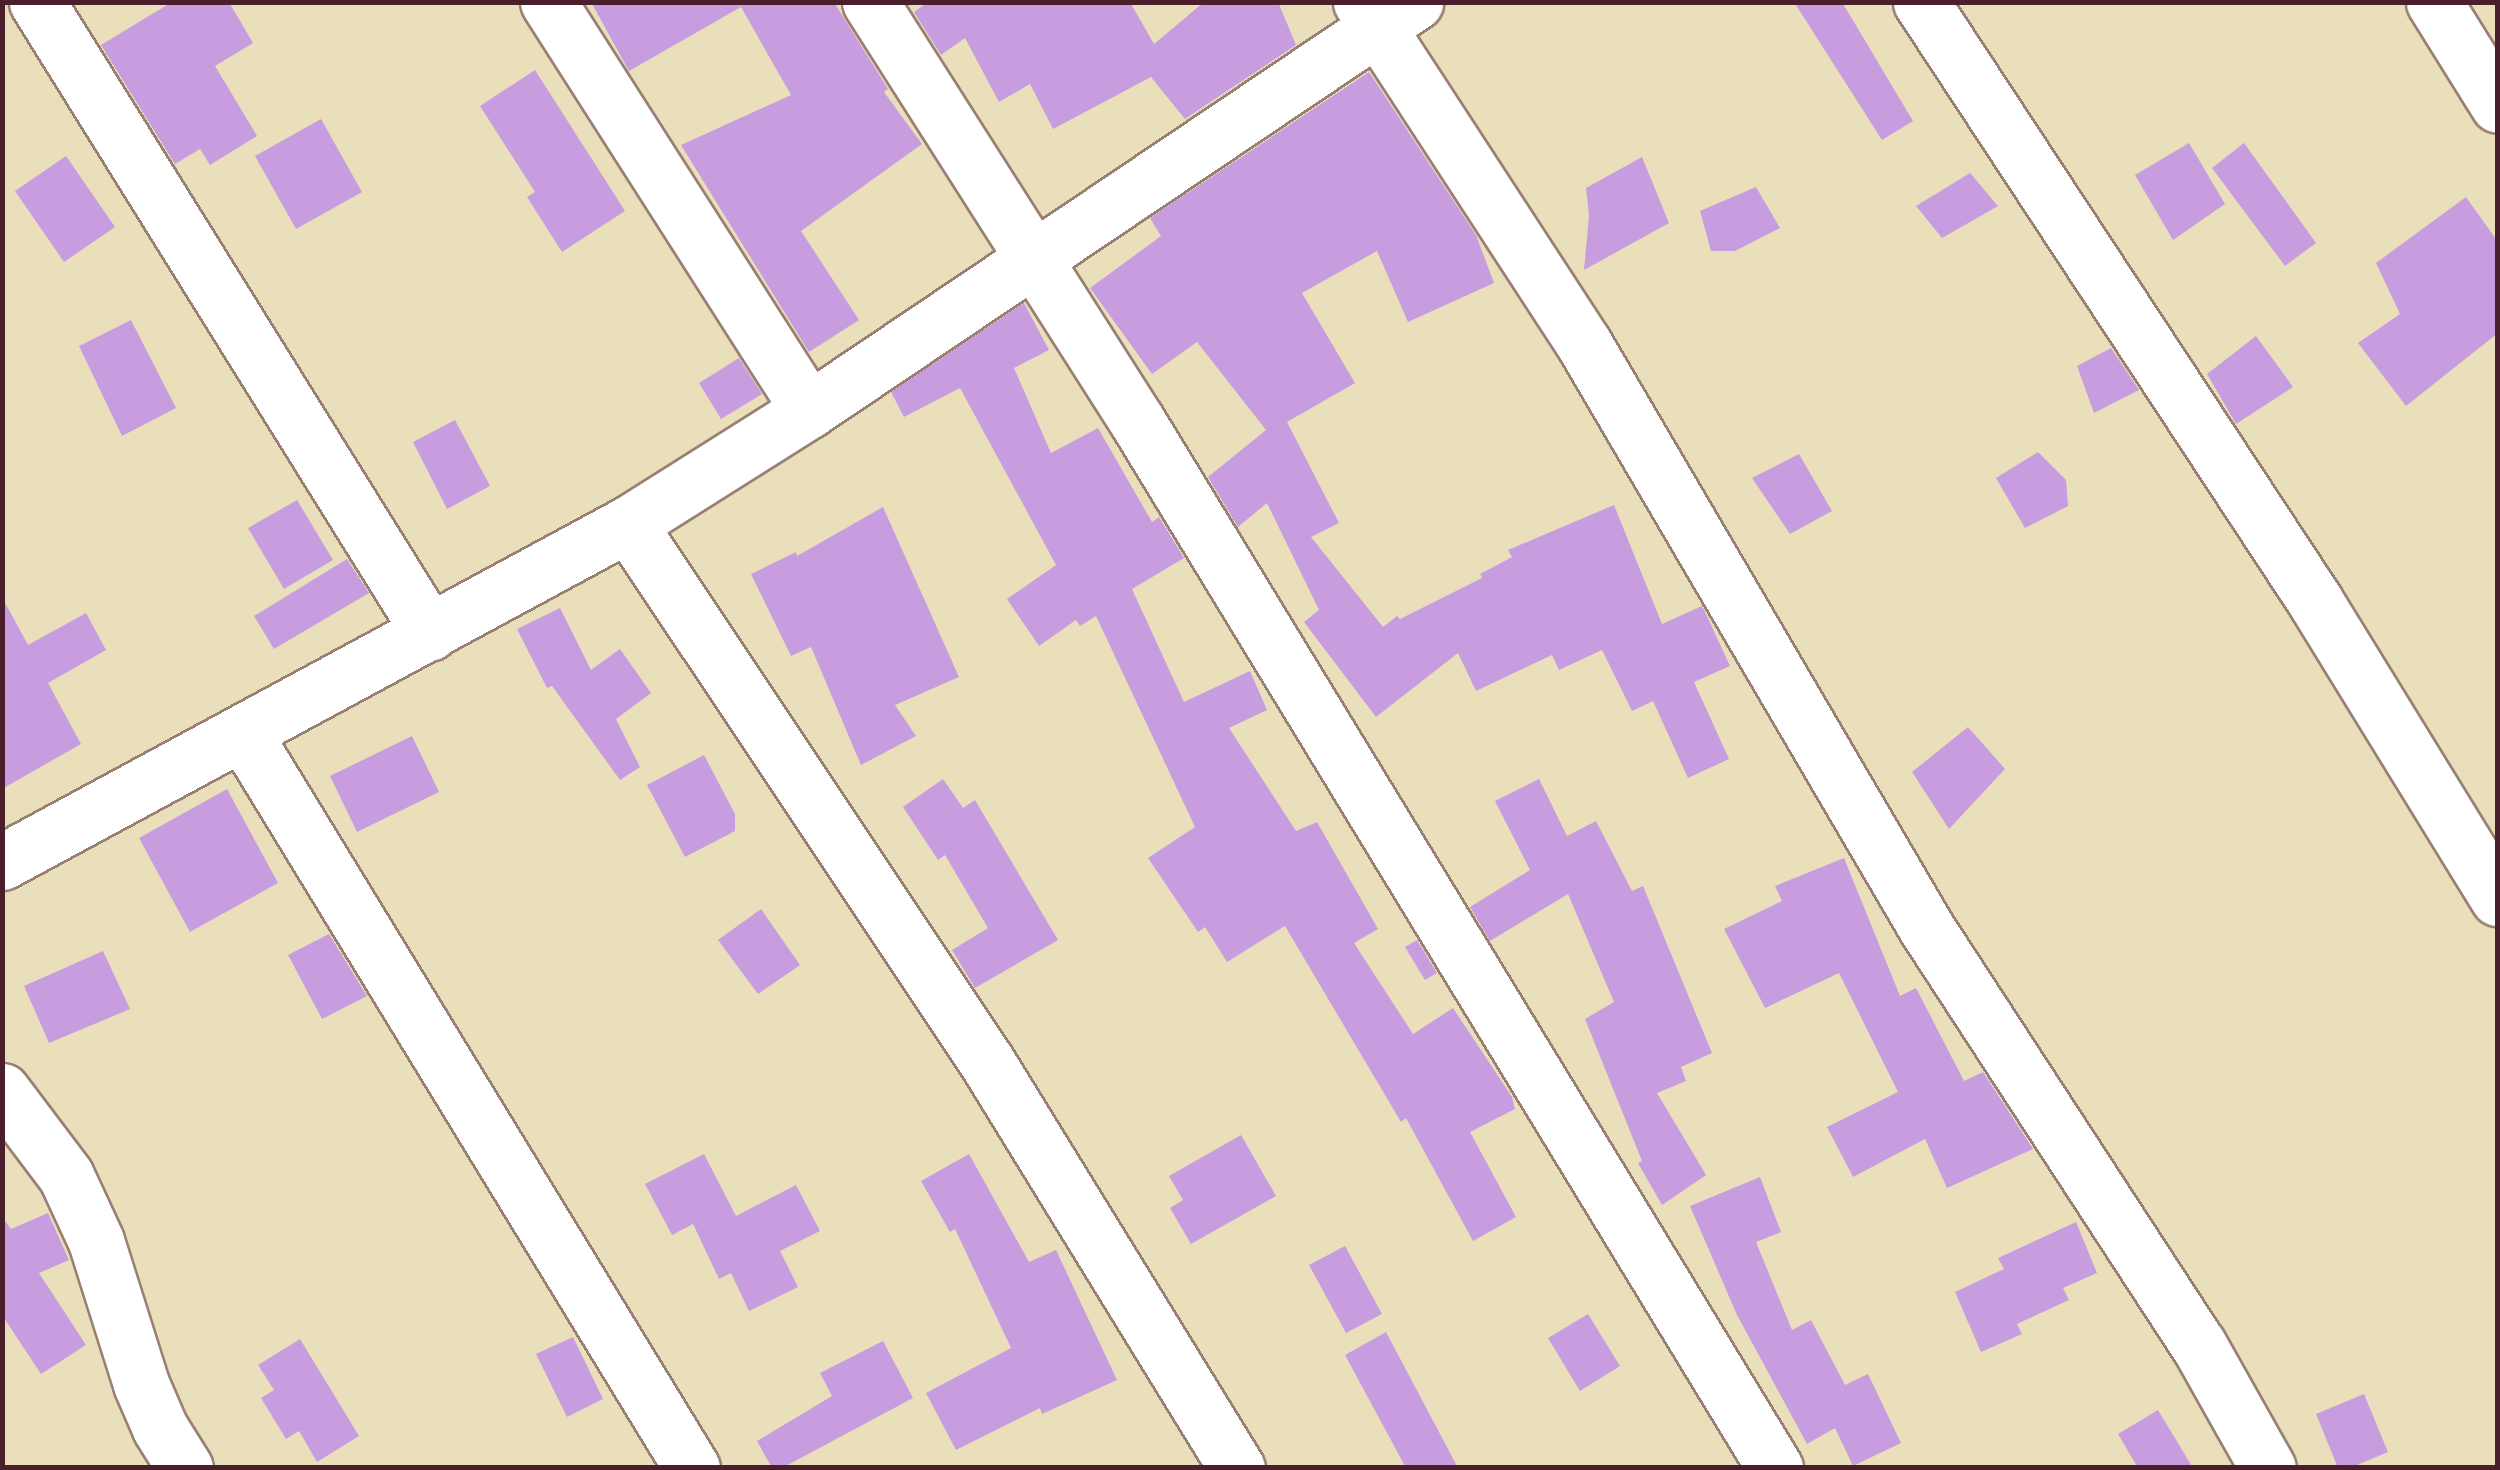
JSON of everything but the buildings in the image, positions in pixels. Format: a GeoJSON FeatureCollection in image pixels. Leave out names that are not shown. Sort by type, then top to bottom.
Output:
{"type":"FeatureCollection","features":[{"type":"Feature","properties":{"kind":"street"},"geometry":{"type":"LineString","coordinates":[[38,2],[430,633]]}},
{"type":"Feature","properties":{"kind":"street"},"geometry":{"type":"LineString","coordinates":[[548,2],[809,410]]}},
{"type":"Feature","properties":{"kind":"street"},"geometry":{"type":"LineString","coordinates":[[870,2],[1137,421],[1774,1468]]}},
{"type":"Feature","properties":{"kind":"street"},"geometry":{"type":"LineString","coordinates":[[1921,2],[2315,602],[2498,898]]}},
{"type":"Feature","properties":{"kind":"street"},"geometry":{"type":"LineString","coordinates":[[2434,2],[2498,105]]}},
{"type":"Feature","properties":{"kind":"street"},"geometry":{"type":"LineString","coordinates":[[2,862],[628,524],[809,410],[1384,11],[1927,929],[2198,1344],[2268,1468]]}},
{"type":"Feature","properties":{"kind":"street"},"geometry":{"type":"LineString","coordinates":[[628,524],[987,1062],[1237,1468]]}},
{"type":"Feature","properties":{"kind":"street"},"geometry":{"type":"LineString","coordinates":[[243,733],[692,1468]]}},
{"type":"Feature","properties":{"kind":"street"},"geometry":{"type":"LineString","coordinates":[[2,1091],[66,1176],[96,1241],[141,1384],[160,1428],[185,1468]]}}]}
